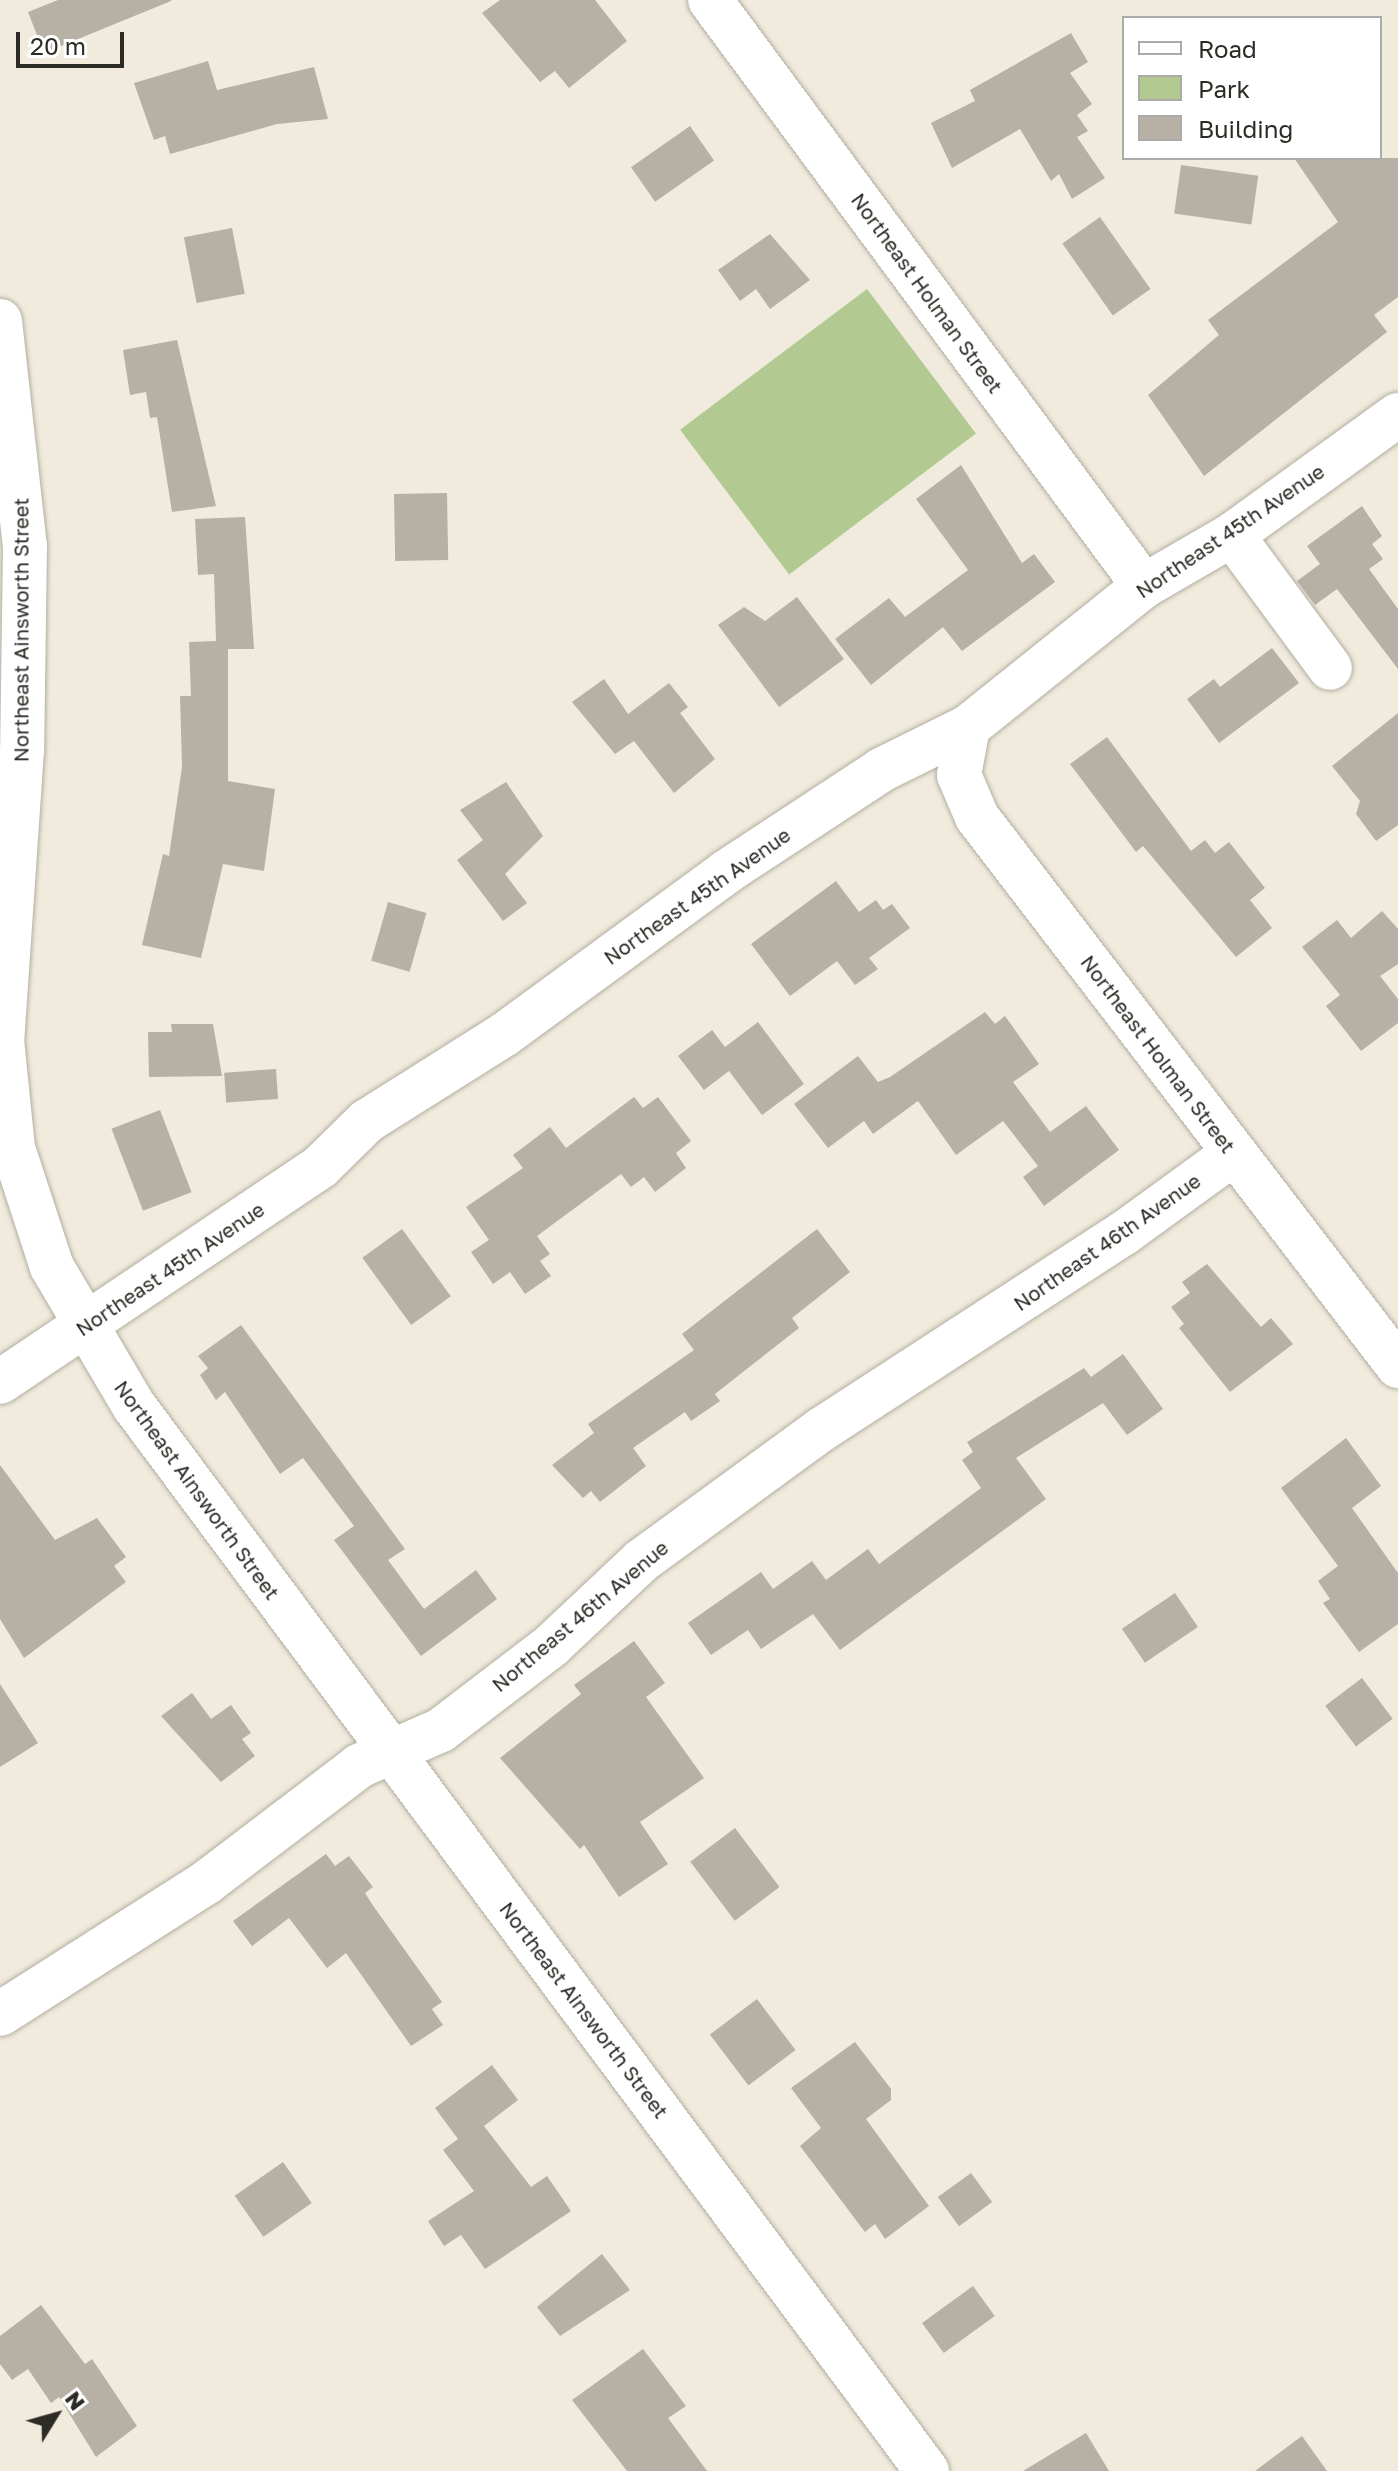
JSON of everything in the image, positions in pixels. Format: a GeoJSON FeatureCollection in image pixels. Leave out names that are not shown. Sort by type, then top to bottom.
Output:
{"type":"FeatureCollection","features":[{"type":"Feature","properties":{"kind":"street","name":"Northeast Holman Street"},"geometry":{"type":"LineString","coordinates":[[710,0],[1144,586]]}},
{"type":"Feature","properties":{"kind":"street","name":"Northeast Ainsworth Street"},"geometry":{"type":"LineString","coordinates":[[0,321],[25,546],[22,750],[1,987],[5,1096],[33,1216],[81,1327],[389,1754],[927,2471]]}},
{"type":"Feature","properties":{"kind":"street","name":"Northeast 45th Avenue"},"geometry":{"type":"LineString","coordinates":[[0,1382],[320,1167],[367,1121],[505,1034],[726,872],[881,770],[968,727],[1144,586],[1232,535],[1398,415]]}},
{"type":"Feature","properties":{"kind":"street"},"geometry":{"type":"LineString","coordinates":[[1232,535],[1330,668]]}},
{"type":"Feature","properties":{"kind":"street","name":"Northeast Holman Street"},"geometry":{"type":"LineString","coordinates":[[968,727],[959,775],[977,817],[1398,1366]]}},
{"type":"Feature","properties":{"kind":"street","name":"Northeast 46th Avenue"},"geometry":{"type":"LineString","coordinates":[[0,2014],[207,1882],[359,1766],[441,1730],[552,1645],[641,1561],[822,1429],[1111,1242],[1234,1153]]}},
{"type":"Feature","properties":{"kind":"green space"},"geometry":{"type":"Polygon","coordinates":[[[867,289],[976,434],[789,574],[680,430],[867,289]]]}},
{"type":"Feature","properties":{"kind":"building"},"geometry":{"type":"Polygon","coordinates":[[[58,0],[171,1],[44,53],[28,12],[58,0]]]}},
{"type":"Feature","properties":{"kind":"building"},"geometry":{"type":"Polygon","coordinates":[[[500,0],[595,0],[627,41],[569,88],[555,71],[540,82],[482,13],[500,0]]]}},
{"type":"Feature","properties":{"kind":"building"},"geometry":{"type":"Polygon","coordinates":[[[1071,33],[1088,62],[1070,73],[1092,104],[1077,115],[1088,131],[1077,137],[1105,178],[1072,199],[1059,174],[1051,181],[1020,129],[952,168],[931,123],[975,101],[970,90],[1071,33]]]}},
{"type":"Feature","properties":{"kind":"building"},"geometry":{"type":"Polygon","coordinates":[[[208,61],[217,90],[314,67],[328,119],[277,124],[170,154],[165,136],[154,140],[134,83],[208,61]]]}},
{"type":"Feature","properties":{"kind":"building"},"geometry":{"type":"Polygon","coordinates":[[[690,126],[714,160],[655,202],[631,167],[690,126]]]}},
{"type":"Feature","properties":{"kind":"building"},"geometry":{"type":"Polygon","coordinates":[[[1398,158],[1398,297],[1374,315],[1387,332],[1204,476],[1148,395],[1219,335],[1208,320],[1338,222],[1295,160],[1398,158]]]}},
{"type":"Feature","properties":{"kind":"building"},"geometry":{"type":"Polygon","coordinates":[[[1181,165],[1258,176],[1251,224],[1174,214],[1181,165]]]}},
{"type":"Feature","properties":{"kind":"building"},"geometry":{"type":"Polygon","coordinates":[[[1100,217],[1150,289],[1113,315],[1062,243],[1100,217]]]}},
{"type":"Feature","properties":{"kind":"building"},"geometry":{"type":"Polygon","coordinates":[[[232,228],[245,294],[197,303],[184,237],[232,228]]]}},
{"type":"Feature","properties":{"kind":"building"},"geometry":{"type":"Polygon","coordinates":[[[770,234],[810,280],[770,309],[756,289],[740,301],[718,270],[770,234]]]}},
{"type":"Feature","properties":{"kind":"building"},"geometry":{"type":"Polygon","coordinates":[[[177,340],[216,506],[172,512],[157,417],[150,418],[146,392],[130,395],[123,350],[177,340]]]}},
{"type":"Feature","properties":{"kind":"building"},"geometry":{"type":"Polygon","coordinates":[[[961,465],[1022,563],[1034,554],[1055,582],[962,651],[943,627],[871,685],[835,639],[889,598],[905,617],[968,570],[916,499],[961,465]]]}},
{"type":"Feature","properties":{"kind":"building"},"geometry":{"type":"Polygon","coordinates":[[[447,493],[448,560],[395,561],[394,494],[447,493]]]}},
{"type":"Feature","properties":{"kind":"building"},"geometry":{"type":"Polygon","coordinates":[[[1362,506],[1382,536],[1372,544],[1383,559],[1369,569],[1398,609],[1398,669],[1337,589],[1315,605],[1297,581],[1320,564],[1307,546],[1362,506]]]}},
{"type":"Feature","properties":{"kind":"building"},"geometry":{"type":"Polygon","coordinates":[[[245,517],[254,649],[228,649],[228,781],[275,789],[264,871],[223,864],[201,958],[142,945],[163,854],[169,856],[182,767],[180,696],[191,696],[189,642],[216,641],[214,574],[198,575],[195,519],[245,517]]]}},
{"type":"Feature","properties":{"kind":"building"},"geometry":{"type":"Polygon","coordinates":[[[797,597],[844,659],[779,707],[718,625],[744,607],[765,621],[797,597]]]}},
{"type":"Feature","properties":{"kind":"building"},"geometry":{"type":"Polygon","coordinates":[[[1272,648],[1299,683],[1219,743],[1187,699],[1214,679],[1220,687],[1272,648]]]}},
{"type":"Feature","properties":{"kind":"building"},"geometry":{"type":"Polygon","coordinates":[[[604,679],[628,714],[669,683],[688,707],[680,713],[715,759],[674,793],[634,741],[615,754],[572,702],[604,679]]]}},
{"type":"Feature","properties":{"kind":"building"},"geometry":{"type":"Polygon","coordinates":[[[1398,713],[1398,825],[1376,841],[1356,814],[1360,801],[1332,766],[1398,713]]]}},
{"type":"Feature","properties":{"kind":"building"},"geometry":{"type":"Polygon","coordinates":[[[1107,737],[1191,851],[1205,840],[1215,853],[1229,842],[1265,888],[1250,900],[1272,928],[1236,957],[1143,846],[1136,852],[1070,764],[1107,737]]]}},
{"type":"Feature","properties":{"kind":"building"},"geometry":{"type":"Polygon","coordinates":[[[506,782],[543,836],[505,874],[527,903],[503,921],[457,860],[483,840],[460,810],[506,782]]]}},
{"type":"Feature","properties":{"kind":"building"},"geometry":{"type":"Polygon","coordinates":[[[836,881],[859,912],[876,900],[883,910],[892,904],[910,928],[869,958],[878,969],[855,985],[837,961],[790,996],[751,944],[836,881]]]}},
{"type":"Feature","properties":{"kind":"building"},"geometry":{"type":"Polygon","coordinates":[[[388,902],[426,913],[410,972],[371,961],[388,902]]]}},
{"type":"Feature","properties":{"kind":"building"},"geometry":{"type":"Polygon","coordinates":[[[1382,911],[1398,929],[1398,964],[1380,976],[1398,999],[1398,1023],[1361,1051],[1326,1006],[1340,995],[1302,947],[1337,920],[1351,938],[1382,911]]]}},
{"type":"Feature","properties":{"kind":"building"},"geometry":{"type":"Polygon","coordinates":[[[985,1012],[995,1024],[1005,1016],[1039,1064],[1013,1082],[1050,1132],[1086,1106],[1119,1150],[1044,1206],[1023,1177],[1038,1166],[1003,1121],[956,1155],[918,1101],[873,1134],[864,1121],[828,1148],[794,1104],[858,1056],[878,1082],[890,1077],[985,1012]]]}},
{"type":"Feature","properties":{"kind":"building"},"geometry":{"type":"Polygon","coordinates":[[[758,1022],[804,1084],[762,1115],[729,1071],[704,1090],[678,1056],[712,1030],[725,1047],[758,1022]]]}},
{"type":"Feature","properties":{"kind":"building"},"geometry":{"type":"Polygon","coordinates":[[[171,1024],[213,1024],[222,1076],[149,1077],[148,1032],[172,1032],[171,1024]]]}},
{"type":"Feature","properties":{"kind":"building"},"geometry":{"type":"Polygon","coordinates":[[[276,1069],[278,1099],[226,1103],[224,1073],[276,1069]]]}},
{"type":"Feature","properties":{"kind":"building"},"geometry":{"type":"Polygon","coordinates":[[[634,1097],[643,1108],[658,1097],[691,1141],[676,1153],[686,1168],[655,1192],[644,1177],[631,1187],[621,1174],[537,1236],[550,1254],[540,1261],[551,1276],[525,1294],[510,1272],[493,1284],[471,1252],[489,1240],[466,1207],[523,1168],[513,1155],[550,1127],[566,1148],[634,1097]]]}},
{"type":"Feature","properties":{"kind":"building"},"geometry":{"type":"Polygon","coordinates":[[[160,1110],[192,1192],[143,1211],[111,1129],[160,1110]]]}},
{"type":"Feature","properties":{"kind":"building"},"geometry":{"type":"Polygon","coordinates":[[[402,1229],[451,1296],[411,1325],[362,1258],[402,1229]]]}},
{"type":"Feature","properties":{"kind":"building"},"geometry":{"type":"Polygon","coordinates":[[[817,1229],[850,1272],[792,1318],[799,1328],[715,1394],[720,1401],[691,1421],[685,1412],[633,1448],[646,1466],[600,1502],[591,1491],[583,1498],[552,1465],[594,1433],[588,1424],[694,1350],[682,1334],[817,1229]]]}},
{"type":"Feature","properties":{"kind":"building"},"geometry":{"type":"Polygon","coordinates":[[[1207,1264],[1261,1327],[1271,1318],[1293,1344],[1230,1392],[1179,1328],[1184,1324],[1171,1307],[1190,1293],[1182,1282],[1207,1264]]]}},
{"type":"Feature","properties":{"kind":"building"},"geometry":{"type":"Polygon","coordinates":[[[241,1325],[405,1549],[388,1560],[424,1609],[476,1570],[497,1599],[421,1656],[334,1540],[354,1526],[303,1458],[280,1474],[225,1392],[216,1400],[200,1375],[208,1368],[198,1356],[241,1325]]]}},
{"type":"Feature","properties":{"kind":"building"},"geometry":{"type":"Polygon","coordinates":[[[1123,1354],[1163,1409],[1127,1435],[1103,1403],[1016,1458],[1046,1499],[840,1650],[813,1614],[761,1649],[748,1630],[711,1655],[688,1623],[761,1572],[773,1589],[812,1561],[826,1580],[868,1549],[879,1564],[981,1488],[962,1460],[973,1452],[967,1442],[1084,1368],[1091,1377],[1123,1354]]]}},
{"type":"Feature","properties":{"kind":"building"},"geometry":{"type":"Polygon","coordinates":[[[1346,1438],[1381,1486],[1352,1508],[1398,1573],[1398,1624],[1359,1652],[1323,1603],[1330,1599],[1318,1581],[1338,1566],[1281,1488],[1346,1438]]]}},
{"type":"Feature","properties":{"kind":"building"},"geometry":{"type":"Polygon","coordinates":[[[0,1465],[55,1540],[97,1518],[126,1557],[114,1566],[126,1582],[24,1658],[0,1619],[0,1465]]]}},
{"type":"Feature","properties":{"kind":"building"},"geometry":{"type":"Polygon","coordinates":[[[1175,1593],[1198,1627],[1145,1663],[1122,1629],[1175,1593]]]}},
{"type":"Feature","properties":{"kind":"building"},"geometry":{"type":"Polygon","coordinates":[[[634,1641],[665,1683],[646,1697],[704,1778],[640,1822],[668,1864],[619,1897],[584,1845],[580,1849],[500,1758],[581,1694],[574,1685],[634,1641]]]}},
{"type":"Feature","properties":{"kind":"building"},"geometry":{"type":"Polygon","coordinates":[[[1362,1678],[1393,1719],[1356,1746],[1325,1706],[1362,1678]]]}},
{"type":"Feature","properties":{"kind":"building"},"geometry":{"type":"Polygon","coordinates":[[[0,1684],[38,1743],[0,1767],[0,1684]]]}},
{"type":"Feature","properties":{"kind":"building"},"geometry":{"type":"Polygon","coordinates":[[[192,1693],[211,1719],[231,1705],[251,1733],[242,1739],[255,1756],[221,1782],[161,1716],[192,1693]]]}},
{"type":"Feature","properties":{"kind":"building"},"geometry":{"type":"Polygon","coordinates":[[[735,1828],[780,1887],[735,1921],[690,1862],[735,1828]]]}},
{"type":"Feature","properties":{"kind":"building"},"geometry":{"type":"Polygon","coordinates":[[[326,1854],[335,1866],[349,1856],[373,1887],[365,1893],[442,2002],[432,2009],[443,2025],[411,2046],[346,1953],[327,1968],[289,1918],[252,1946],[233,1921],[326,1854]]]}},
{"type":"Feature","properties":{"kind":"building"},"geometry":{"type":"Polygon","coordinates":[[[757,1999],[796,2050],[748,2086],[710,2035],[757,1999]]]}},
{"type":"Feature","properties":{"kind":"building"},"geometry":{"type":"Polygon","coordinates":[[[855,2042],[891,2089],[891,2100],[866,2119],[929,2206],[885,2239],[875,2224],[865,2232],[800,2146],[821,2128],[791,2088],[855,2042]]]}},
{"type":"Feature","properties":{"kind":"building"},"geometry":{"type":"Polygon","coordinates":[[[492,2065],[518,2100],[484,2126],[531,2187],[547,2176],[571,2211],[485,2269],[461,2235],[444,2246],[428,2221],[474,2191],[443,2150],[458,2139],[435,2108],[492,2065]]]}},
{"type":"Feature","properties":{"kind":"building"},"geometry":{"type":"Polygon","coordinates":[[[283,2162],[312,2203],[263,2237],[235,2196],[283,2162]]]}},
{"type":"Feature","properties":{"kind":"building"},"geometry":{"type":"Polygon","coordinates":[[[971,2173],[992,2202],[959,2226],[938,2197],[971,2173]]]}},
{"type":"Feature","properties":{"kind":"building"},"geometry":{"type":"Polygon","coordinates":[[[602,2254],[630,2290],[560,2336],[537,2307],[602,2254]]]}},
{"type":"Feature","properties":{"kind":"building"},"geometry":{"type":"Polygon","coordinates":[[[973,2286],[995,2316],[944,2353],[922,2323],[973,2286]]]}},
{"type":"Feature","properties":{"kind":"building"},"geometry":{"type":"Polygon","coordinates":[[[41,2305],[85,2364],[92,2359],[137,2426],[96,2457],[59,2397],[51,2403],[28,2369],[12,2380],[0,2364],[0,2336],[41,2305]]]}},
{"type":"Feature","properties":{"kind":"building"},"geometry":{"type":"Polygon","coordinates":[[[643,2349],[686,2406],[668,2418],[707,2471],[627,2471],[572,2400],[643,2349]]]}},
{"type":"Feature","properties":{"kind":"building"},"geometry":{"type":"Polygon","coordinates":[[[1086,2433],[1109,2471],[1023,2471],[1086,2433]]]}},
{"type":"Feature","properties":{"kind":"building"},"geometry":{"type":"Polygon","coordinates":[[[1302,2436],[1327,2471],[1255,2471],[1302,2436]]]}}]}
